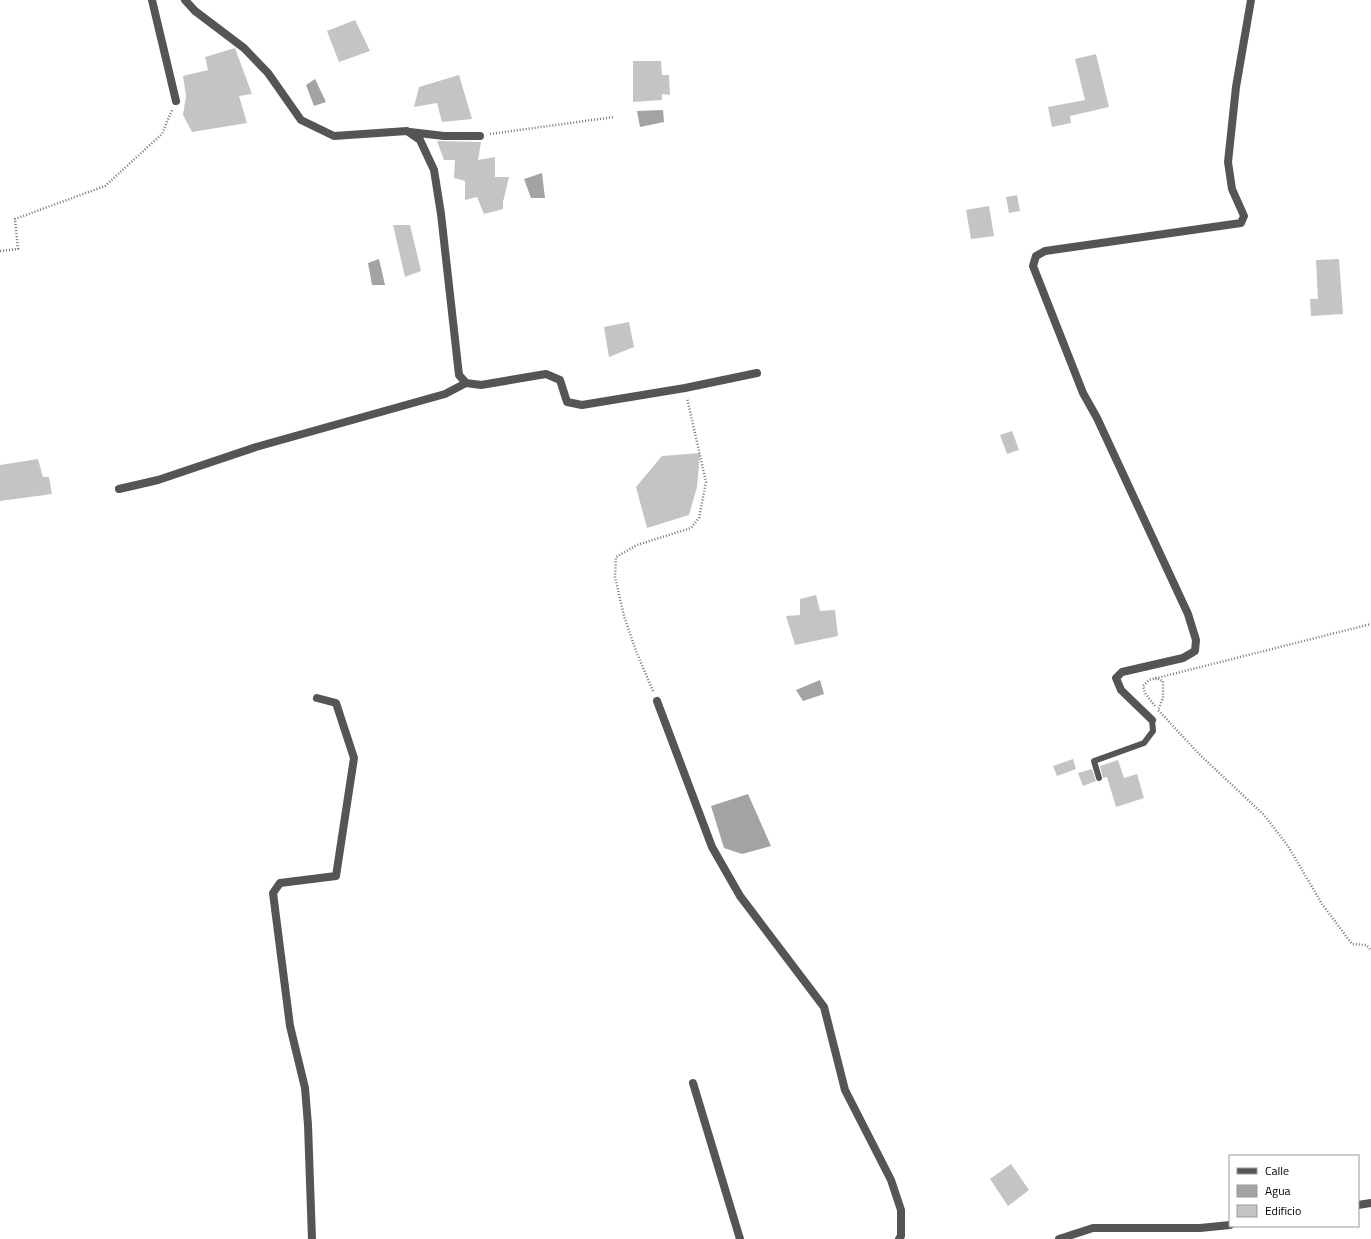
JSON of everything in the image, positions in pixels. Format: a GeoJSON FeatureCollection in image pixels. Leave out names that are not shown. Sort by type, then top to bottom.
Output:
{"type":"FeatureCollection","features":[{"type":"Feature","properties":{"kind":"street"},"geometry":{"type":"LineString","coordinates":[[152,0],[176,101]]}},
{"type":"Feature","properties":{"kind":"street"},"geometry":{"type":"LineString","coordinates":[[185,0],[195,11],[244,48],[268,73],[301,120],[334,136],[407,132],[444,136],[480,136]]}},
{"type":"Feature","properties":{"kind":"street"},"geometry":{"type":"LineString","coordinates":[[1152,720],[1121,690],[1116,678],[1122,672],[1183,658],[1194,651],[1196,640],[1188,614],[1097,418],[1082,393],[1033,266],[1036,256],[1045,251],[1241,223],[1244,216],[1232,189],[1228,162],[1236,87],[1251,0]]}},
{"type":"Feature","properties":{"kind":"street"},"geometry":{"type":"LineString","coordinates":[[407,132],[420,140],[434,170],[441,214],[459,375],[466,383]]}},
{"type":"Feature","properties":{"kind":"street"},"geometry":{"type":"LineString","coordinates":[[118,490],[158,480],[256,447],[445,394],[466,383],[481,385],[546,374],[560,380],[567,402],[582,405],[685,388],[757,373]]}},
{"type":"Feature","properties":{"kind":"street"},"geometry":{"type":"LineString","coordinates":[[312,1239],[308,1125],[305,1088],[290,1026],[273,893],[280,883],[336,876],[354,758],[336,703],[317,698]]}},
{"type":"Feature","properties":{"kind":"street"},"geometry":{"type":"LineString","coordinates":[[658,701],[712,847],[740,896],[824,1007],[845,1090],[891,1180],[901,1210],[901,1236],[899,1239]]}},
{"type":"Feature","properties":{"kind":"street"},"geometry":{"type":"LineString","coordinates":[[693,1083],[740,1239]]}},
{"type":"Feature","properties":{"kind":"street"},"geometry":{"type":"LineString","coordinates":[[1359,1205],[1371,1203]]}},
{"type":"Feature","properties":{"kind":"street"},"geometry":{"type":"LineString","coordinates":[[1059,1239],[1093,1228],[1200,1228],[1229,1225]]}},
{"type":"Feature","properties":{"kind":"lane"},"geometry":{"type":"LineString","coordinates":[[1099,778],[1094,761],[1144,743],[1153,731],[1152,720]]}},
{"type":"Feature","properties":{"kind":"path"},"geometry":{"type":"LineString","coordinates":[[0,251],[18,249],[15,219],[105,186],[162,134],[176,101]]}},
{"type":"Feature","properties":{"kind":"path"},"geometry":{"type":"LineString","coordinates":[[480,136],[614,117]]}},
{"type":"Feature","properties":{"kind":"path"},"geometry":{"type":"LineString","coordinates":[[658,701],[636,652],[624,616],[615,577],[616,557],[637,545],[691,528],[699,518],[706,482],[685,388]]}},
{"type":"Feature","properties":{"kind":"path"},"geometry":{"type":"LineString","coordinates":[[1145,693],[1143,686],[1149,680],[1155,678],[1371,624]]}},
{"type":"Feature","properties":{"kind":"path"},"geometry":{"type":"LineString","coordinates":[[1155,678],[1163,682],[1163,698],[1158,710],[1200,755],[1269,821],[1288,846],[1322,904],[1352,944],[1366,946],[1371,944]]}},
{"type":"Feature","properties":{"kind":"path"},"geometry":{"type":"LineString","coordinates":[[1366,946],[1371,950]]}},
{"type":"Feature","properties":{"kind":"water"},"geometry":{"type":"Polygon","coordinates":[[[315,79],[326,102],[314,106],[306,85],[315,79]]]}},
{"type":"Feature","properties":{"kind":"water"},"geometry":{"type":"Polygon","coordinates":[[[663,110],[664,122],[640,127],[637,111],[663,110]]]}},
{"type":"Feature","properties":{"kind":"water"},"geometry":{"type":"Polygon","coordinates":[[[542,173],[545,198],[531,198],[524,179],[542,173]]]}},
{"type":"Feature","properties":{"kind":"water"},"geometry":{"type":"Polygon","coordinates":[[[379,259],[385,285],[372,285],[368,263],[379,259]]]}},
{"type":"Feature","properties":{"kind":"water"},"geometry":{"type":"Polygon","coordinates":[[[820,680],[824,694],[803,701],[796,690],[820,680]]]}},
{"type":"Feature","properties":{"kind":"water"},"geometry":{"type":"Polygon","coordinates":[[[748,794],[771,846],[742,854],[724,848],[711,806],[748,794]]]}},
{"type":"Feature","properties":{"kind":"building"},"geometry":{"type":"Polygon","coordinates":[[[355,20],[370,51],[339,62],[327,31],[355,20]]]}},
{"type":"Feature","properties":{"kind":"building"},"geometry":{"type":"Polygon","coordinates":[[[235,48],[252,94],[239,96],[247,123],[192,132],[183,115],[186,96],[183,76],[208,70],[205,57],[235,48]]]}},
{"type":"Feature","properties":{"kind":"building"},"geometry":{"type":"Polygon","coordinates":[[[1096,54],[1109,107],[1070,116],[1071,123],[1052,127],[1048,107],[1085,100],[1075,59],[1096,54]]]}},
{"type":"Feature","properties":{"kind":"building"},"geometry":{"type":"Polygon","coordinates":[[[633,61],[661,61],[662,75],[669,75],[670,95],[662,94],[662,100],[633,102],[633,61]]]}},
{"type":"Feature","properties":{"kind":"building"},"geometry":{"type":"Polygon","coordinates":[[[459,75],[472,119],[442,122],[437,103],[414,107],[419,87],[459,75]]]}},
{"type":"Feature","properties":{"kind":"building"},"geometry":{"type":"Polygon","coordinates":[[[437,141],[481,142],[478,160],[495,157],[495,177],[509,177],[503,202],[503,209],[484,214],[477,197],[465,200],[465,181],[454,178],[455,160],[444,160],[437,141]]]}},
{"type":"Feature","properties":{"kind":"building"},"geometry":{"type":"Polygon","coordinates":[[[1017,195],[1020,211],[1009,213],[1006,197],[1017,195]]]}},
{"type":"Feature","properties":{"kind":"building"},"geometry":{"type":"Polygon","coordinates":[[[989,206],[994,236],[971,239],[966,210],[989,206]]]}},
{"type":"Feature","properties":{"kind":"building"},"geometry":{"type":"Polygon","coordinates":[[[393,225],[410,225],[421,271],[405,277],[393,225]]]}},
{"type":"Feature","properties":{"kind":"building"},"geometry":{"type":"Polygon","coordinates":[[[1339,259],[1343,314],[1311,316],[1310,299],[1318,299],[1316,260],[1339,259]]]}},
{"type":"Feature","properties":{"kind":"building"},"geometry":{"type":"Polygon","coordinates":[[[629,322],[634,347],[609,357],[604,327],[629,322]]]}},
{"type":"Feature","properties":{"kind":"building"},"geometry":{"type":"Polygon","coordinates":[[[1012,431],[1019,450],[1007,454],[1000,435],[1012,431]]]}},
{"type":"Feature","properties":{"kind":"building"},"geometry":{"type":"Polygon","coordinates":[[[700,453],[697,487],[689,515],[647,528],[636,487],[662,456],[700,453]]]}},
{"type":"Feature","properties":{"kind":"building"},"geometry":{"type":"Polygon","coordinates":[[[38,459],[43,477],[49,477],[52,494],[0,501],[0,465],[38,459]]]}},
{"type":"Feature","properties":{"kind":"building"},"geometry":{"type":"Polygon","coordinates":[[[816,595],[820,611],[835,610],[838,636],[795,645],[786,616],[800,615],[800,599],[816,595]]]}},
{"type":"Feature","properties":{"kind":"building"},"geometry":{"type":"Polygon","coordinates":[[[1073,759],[1076,769],[1057,776],[1053,766],[1073,759]]]}},
{"type":"Feature","properties":{"kind":"building"},"geometry":{"type":"Polygon","coordinates":[[[1118,760],[1124,778],[1137,774],[1144,798],[1116,807],[1107,777],[1103,778],[1100,766],[1118,760]]]}},
{"type":"Feature","properties":{"kind":"building"},"geometry":{"type":"Polygon","coordinates":[[[1092,769],[1096,781],[1083,786],[1078,773],[1092,769]]]}},
{"type":"Feature","properties":{"kind":"building"},"geometry":{"type":"Polygon","coordinates":[[[1011,1164],[1029,1190],[1008,1206],[990,1179],[1011,1164]]]}}]}
